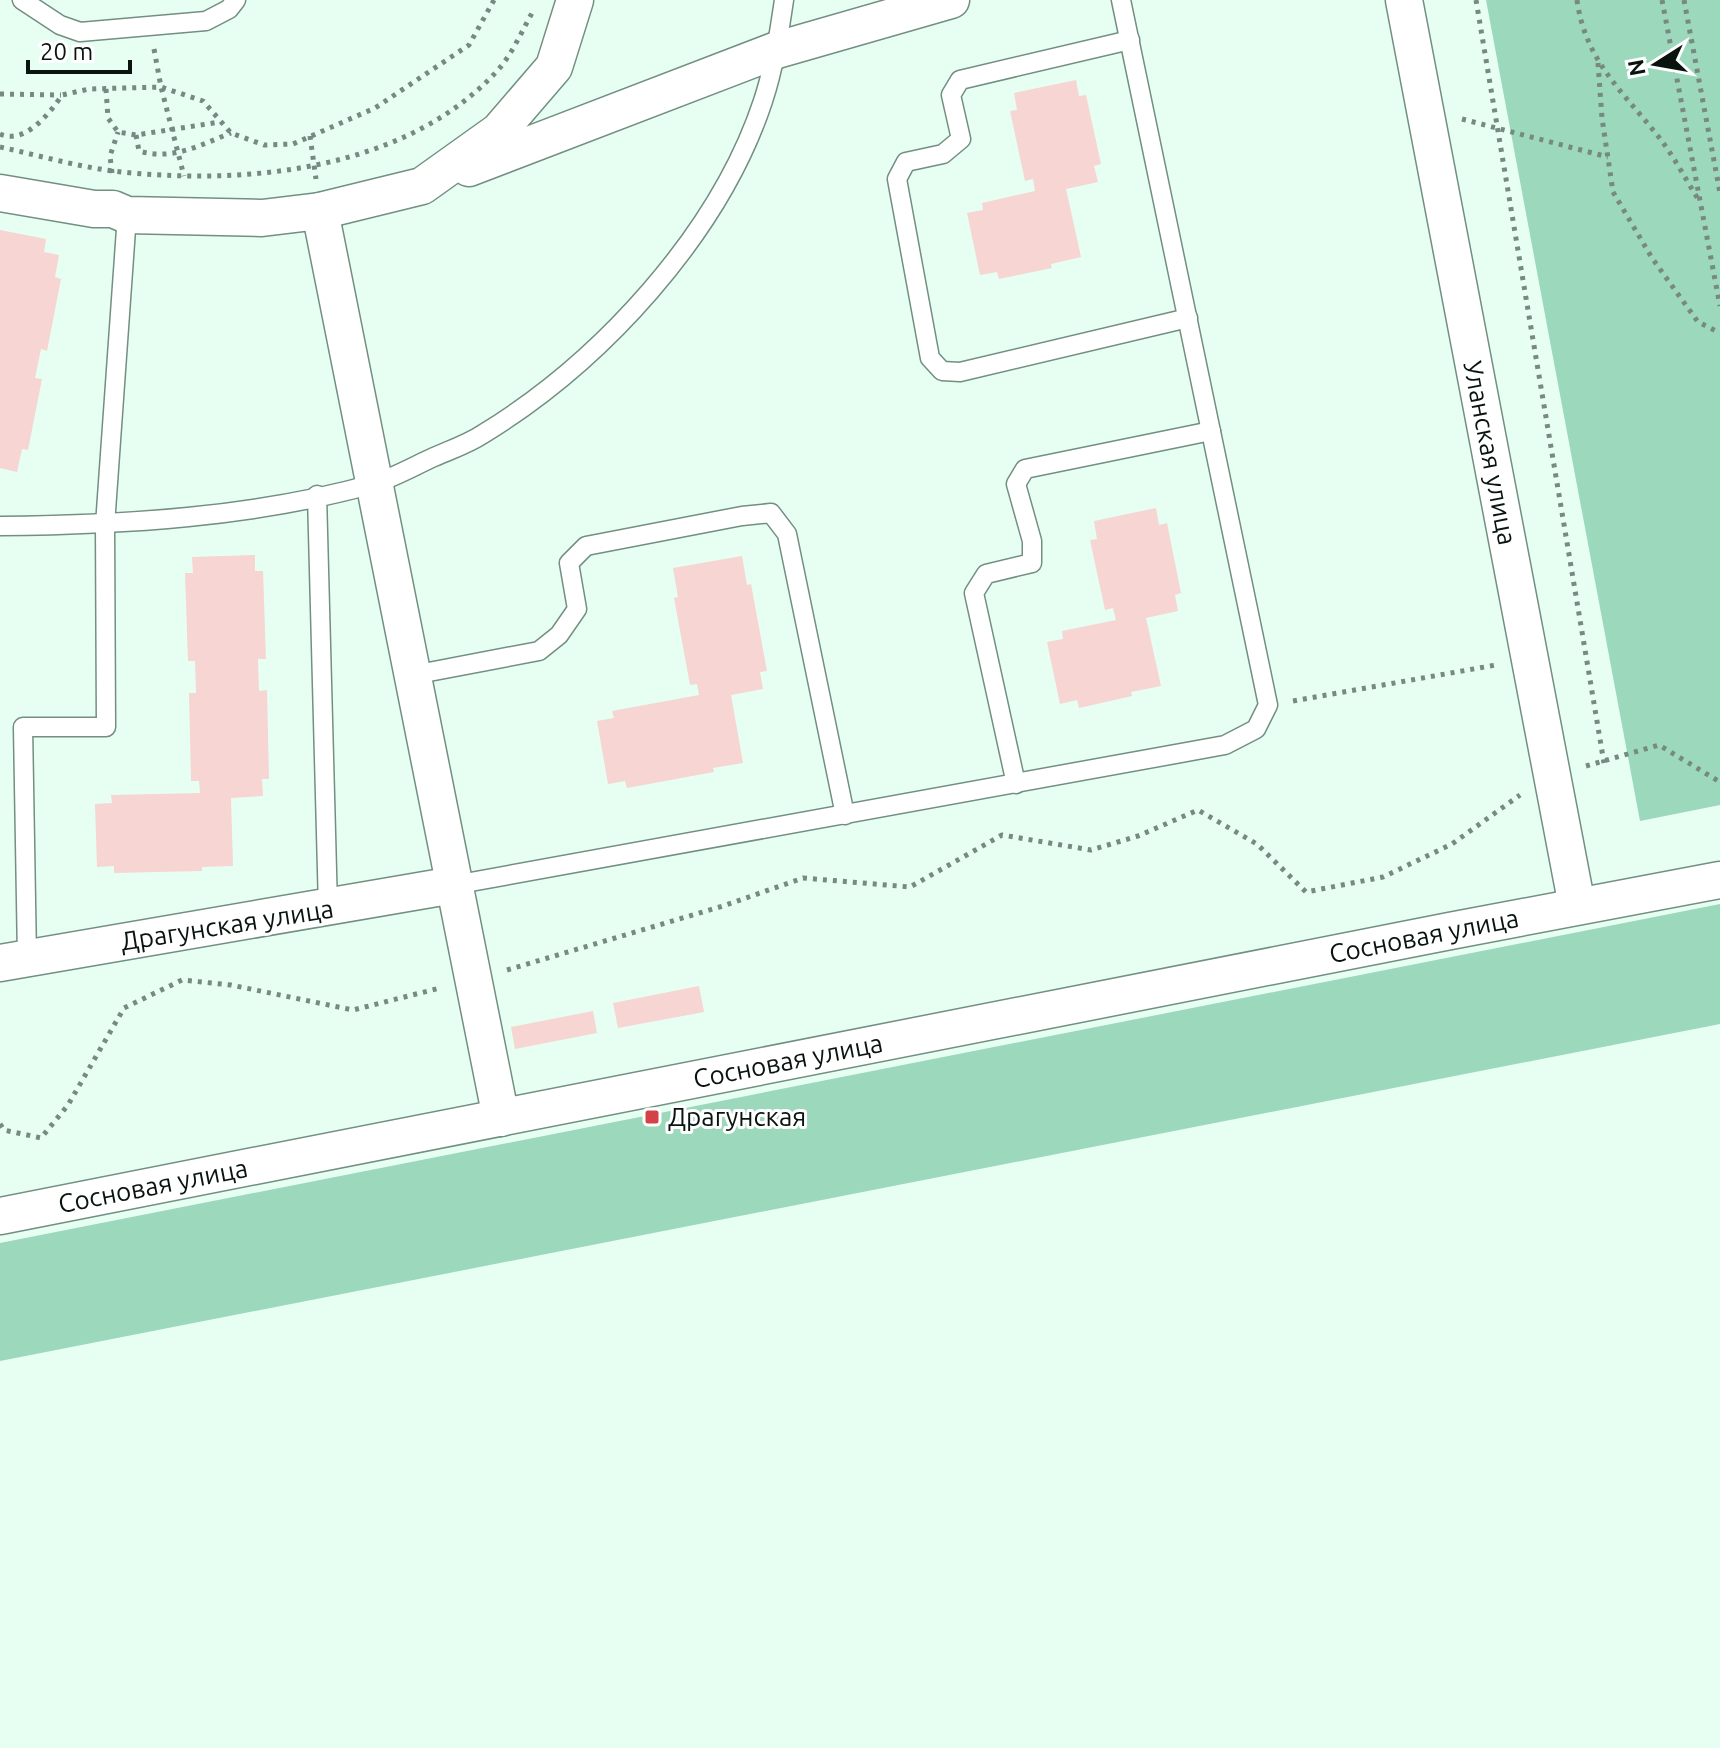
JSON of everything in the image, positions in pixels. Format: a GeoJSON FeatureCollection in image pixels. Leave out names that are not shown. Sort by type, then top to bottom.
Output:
{"type":"FeatureCollection","features":[{"type":"Feature","properties":{"kind":"street"},"geometry":{"type":"LineString","coordinates":[[422,186],[499,131],[554,67],[575,0]]}},
{"type":"Feature","properties":{"kind":"street"},"geometry":{"type":"LineString","coordinates":[[0,193],[120,212],[262,218],[320,211],[422,186],[777,50],[951,0]]}},
{"type":"Feature","properties":{"kind":"street","name":"Уланская улица"},"geometry":{"type":"LineString","coordinates":[[1404,0],[1577,906]]}},
{"type":"Feature","properties":{"kind":"street"},"geometry":{"type":"LineString","coordinates":[[320,211],[501,1118]]}},
{"type":"Feature","properties":{"kind":"street","name":"Сосновая улица"},"geometry":{"type":"LineString","coordinates":[[0,1216],[1720,880]]}},
{"type":"Feature","properties":{"kind":"street","name":"Драгунская улица"},"geometry":{"type":"LineString","coordinates":[[13,960],[454,885]]}},
{"type":"Feature","properties":{"kind":"lane"},"geometry":{"type":"LineString","coordinates":[[22,0],[60,25],[80,32],[206,21],[229,9],[236,0]]}},
{"type":"Feature","properties":{"kind":"lane"},"geometry":{"type":"LineString","coordinates":[[0,526],[105,525],[264,506],[375,483],[482,435],[564,376],[630,315],[686,246],[730,174],[762,103],[777,50],[784,0]]}},
{"type":"Feature","properties":{"kind":"lane"},"geometry":{"type":"LineString","coordinates":[[454,885],[1225,745],[1256,729],[1268,705],[1121,0]]}},
{"type":"Feature","properties":{"kind":"lane"},"geometry":{"type":"LineString","coordinates":[[1130,40],[960,80],[951,95],[961,139],[943,154],[906,162],[897,179],[930,358],[942,371],[960,372],[1188,318]]}},
{"type":"Feature","properties":{"kind":"lane"},"geometry":{"type":"LineString","coordinates":[[13,960],[23,727],[106,727],[105,525],[120,212]]}},
{"type":"Feature","properties":{"kind":"lane"},"geometry":{"type":"LineString","coordinates":[[1016,784],[974,593],[986,574],[1032,563],[1032,541],[1016,484],[1025,469],[1211,431]]}},
{"type":"Feature","properties":{"kind":"lane"},"geometry":{"type":"LineString","coordinates":[[317,495],[328,908]]}},
{"type":"Feature","properties":{"kind":"lane"},"geometry":{"type":"LineString","coordinates":[[413,675],[539,651],[559,635],[577,609],[569,563],[586,546],[771,513],[787,534],[845,815]]}},
{"type":"Feature","properties":{"kind":"path"},"geometry":{"type":"LineString","coordinates":[[0,94],[62,95],[106,89],[161,87],[203,101],[231,133],[264,145],[293,144],[375,108],[469,45],[494,0]]}},
{"type":"Feature","properties":{"kind":"path"},"geometry":{"type":"LineString","coordinates":[[0,147],[111,170],[184,175],[258,173],[314,165],[386,146],[425,129],[500,68],[532,13],[535,0]]}},
{"type":"Feature","properties":{"kind":"path"},"geometry":{"type":"LineString","coordinates":[[1476,0],[1604,763]]}},
{"type":"Feature","properties":{"kind":"path"},"geometry":{"type":"LineString","coordinates":[[1577,0],[1581,25],[1598,63],[1660,139],[1700,204]]}},
{"type":"Feature","properties":{"kind":"path"},"geometry":{"type":"LineString","coordinates":[[1662,0],[1720,306]]}},
{"type":"Feature","properties":{"kind":"path"},"geometry":{"type":"LineString","coordinates":[[1684,0],[1720,193]]}},
{"type":"Feature","properties":{"kind":"path"},"geometry":{"type":"LineString","coordinates":[[150,26],[161,87],[195,215]]}},
{"type":"Feature","properties":{"kind":"path"},"geometry":{"type":"LineString","coordinates":[[1598,63],[1613,192],[1652,258],[1698,322],[1720,333]]}},
{"type":"Feature","properties":{"kind":"path"},"geometry":{"type":"LineString","coordinates":[[106,89],[108,118],[118,132],[136,135],[221,121]]}},
{"type":"Feature","properties":{"kind":"path"},"geometry":{"type":"LineString","coordinates":[[0,134],[6,137],[27,132],[49,114],[62,95]]}},
{"type":"Feature","properties":{"kind":"path"},"geometry":{"type":"LineString","coordinates":[[1425,110],[1608,157]]}},
{"type":"Feature","properties":{"kind":"path"},"geometry":{"type":"LineString","coordinates":[[118,132],[110,156],[120,212]]}},
{"type":"Feature","properties":{"kind":"path"},"geometry":{"type":"LineString","coordinates":[[136,135],[139,151],[156,156],[179,153],[231,133]]}},
{"type":"Feature","properties":{"kind":"path"},"geometry":{"type":"LineString","coordinates":[[1268,705],[1529,659]]}},
{"type":"Feature","properties":{"kind":"path"},"geometry":{"type":"LineString","coordinates":[[0,1124],[4,1130],[41,1138],[68,1105],[124,1008],[182,980],[231,985],[353,1010],[473,980],[723,906],[803,878],[910,887],[1002,835],[1091,850],[1138,836],[1198,810],[1257,844],[1306,892],[1383,877],[1452,844],[1551,773],[1604,763],[1659,745],[1720,782]]}},
{"type":"Feature","properties":{"kind":"green space"},"geometry":{"type":"Polygon","coordinates":[[[1486,0],[1720,0],[1720,805],[1640,821],[1486,0]]]}},
{"type":"Feature","properties":{"kind":"green space"},"geometry":{"type":"Polygon","coordinates":[[[1720,904],[1720,1024],[0,1361],[0,1243],[1720,904]]]}},
{"type":"Feature","properties":{"kind":"building"},"geometry":{"type":"Polygon","coordinates":[[[1076,80],[1079,96],[1086,95],[1101,164],[1094,166],[1098,182],[1066,189],[1081,257],[1051,264],[1052,268],[999,279],[997,272],[980,275],[967,213],[983,210],[982,203],[1035,191],[1033,179],[1025,181],[1010,111],[1017,110],[1014,93],[1076,80]]]}},
{"type":"Feature","properties":{"kind":"building"},"geometry":{"type":"Polygon","coordinates":[[[0,230],[46,239],[44,252],[59,255],[55,277],[61,279],[47,351],[41,349],[35,378],[42,379],[28,450],[22,449],[17,472],[0,468],[0,230]]]}},
{"type":"Feature","properties":{"kind":"building"},"geometry":{"type":"Polygon","coordinates":[[[1156,508],[1159,525],[1167,523],[1181,593],[1175,595],[1178,611],[1146,618],[1161,686],[1079,708],[1077,700],[1060,704],[1047,642],[1063,639],[1062,631],[1116,620],[1113,608],[1105,610],[1090,540],[1097,539],[1094,521],[1156,508]]]}},
{"type":"Feature","properties":{"kind":"building"},"geometry":{"type":"Polygon","coordinates":[[[255,555],[255,571],[263,571],[266,659],[258,659],[259,691],[267,690],[269,779],[262,779],[263,796],[231,798],[233,866],[202,867],[202,871],[114,873],[114,866],[97,867],[95,804],[112,803],[111,795],[200,793],[199,781],[191,781],[189,693],[196,693],[195,661],[188,661],[185,573],[193,573],[192,557],[255,555]]]}},
{"type":"Feature","properties":{"kind":"building"},"geometry":{"type":"Polygon","coordinates":[[[742,556],[747,585],[751,584],[767,671],[760,672],[763,689],[731,695],[743,763],[713,768],[714,772],[627,788],[625,781],[608,784],[597,721],[614,718],[612,711],[699,695],[697,684],[690,685],[674,598],[678,597],[673,568],[742,556]]]}},
{"type":"Feature","properties":{"kind":"building"},"geometry":{"type":"Polygon","coordinates":[[[699,986],[704,1012],[618,1028],[613,1003],[699,986]]]}},
{"type":"Feature","properties":{"kind":"building"},"geometry":{"type":"Polygon","coordinates":[[[593,1011],[597,1033],[515,1049],[511,1027],[593,1011]]]}},
{"type":"Feature","properties":{"kind":"place","name":"Драгунская"},"geometry":{"type":"Point","coordinates":[652,1117]}}]}
